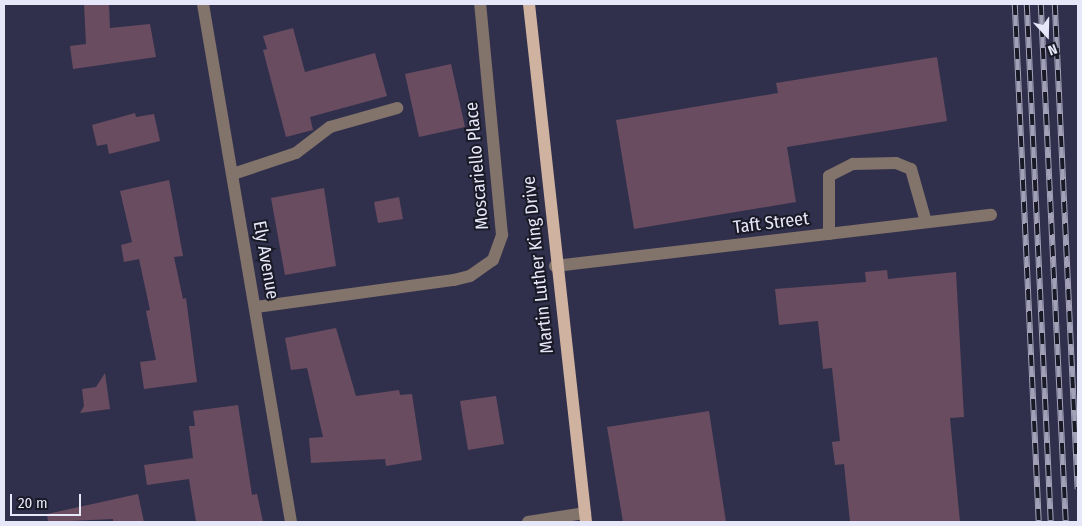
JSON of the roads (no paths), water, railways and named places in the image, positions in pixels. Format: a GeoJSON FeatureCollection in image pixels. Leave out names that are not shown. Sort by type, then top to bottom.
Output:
{"type":"FeatureCollection","features":[{"type":"Feature","properties":{"kind":"main road","name":"Martin Luther King Drive"},"geometry":{"type":"LineString","coordinates":[[529,4],[555,266],[585,518]]}},
{"type":"Feature","properties":{"kind":"street","name":"Moscariello Place"},"geometry":{"type":"LineString","coordinates":[[256,307],[454,280],[470,276],[493,260],[502,235],[480,4]]}},
{"type":"Feature","properties":{"kind":"street","name":"Ely Avenue"},"geometry":{"type":"LineString","coordinates":[[207,5],[291,522]]}},
{"type":"Feature","properties":{"kind":"street"},"geometry":{"type":"LineString","coordinates":[[233,174],[296,153],[330,127],[397,108]]}},
{"type":"Feature","properties":{"kind":"street"},"geometry":{"type":"LineString","coordinates":[[829,234],[829,176],[854,164],[896,163],[911,169],[926,222]]}},
{"type":"Feature","properties":{"kind":"street","name":"Taft Street"},"geometry":{"type":"LineString","coordinates":[[555,266],[991,215]]}},
{"type":"Feature","properties":{"kind":"street"},"geometry":{"type":"LineString","coordinates":[[528,522],[585,518]]}},
{"type":"Feature","properties":{"kind":"railway"},"geometry":{"type":"LineString","coordinates":[[1015,4],[1039,522]]}},
{"type":"Feature","properties":{"kind":"railway"},"geometry":{"type":"LineString","coordinates":[[1027,4],[1051,522]]}},
{"type":"Feature","properties":{"kind":"railway"},"geometry":{"type":"LineString","coordinates":[[1041,4],[1066,522]]}},
{"type":"Feature","properties":{"kind":"railway"},"geometry":{"type":"LineString","coordinates":[[1055,4],[1078,489]]}}]}
